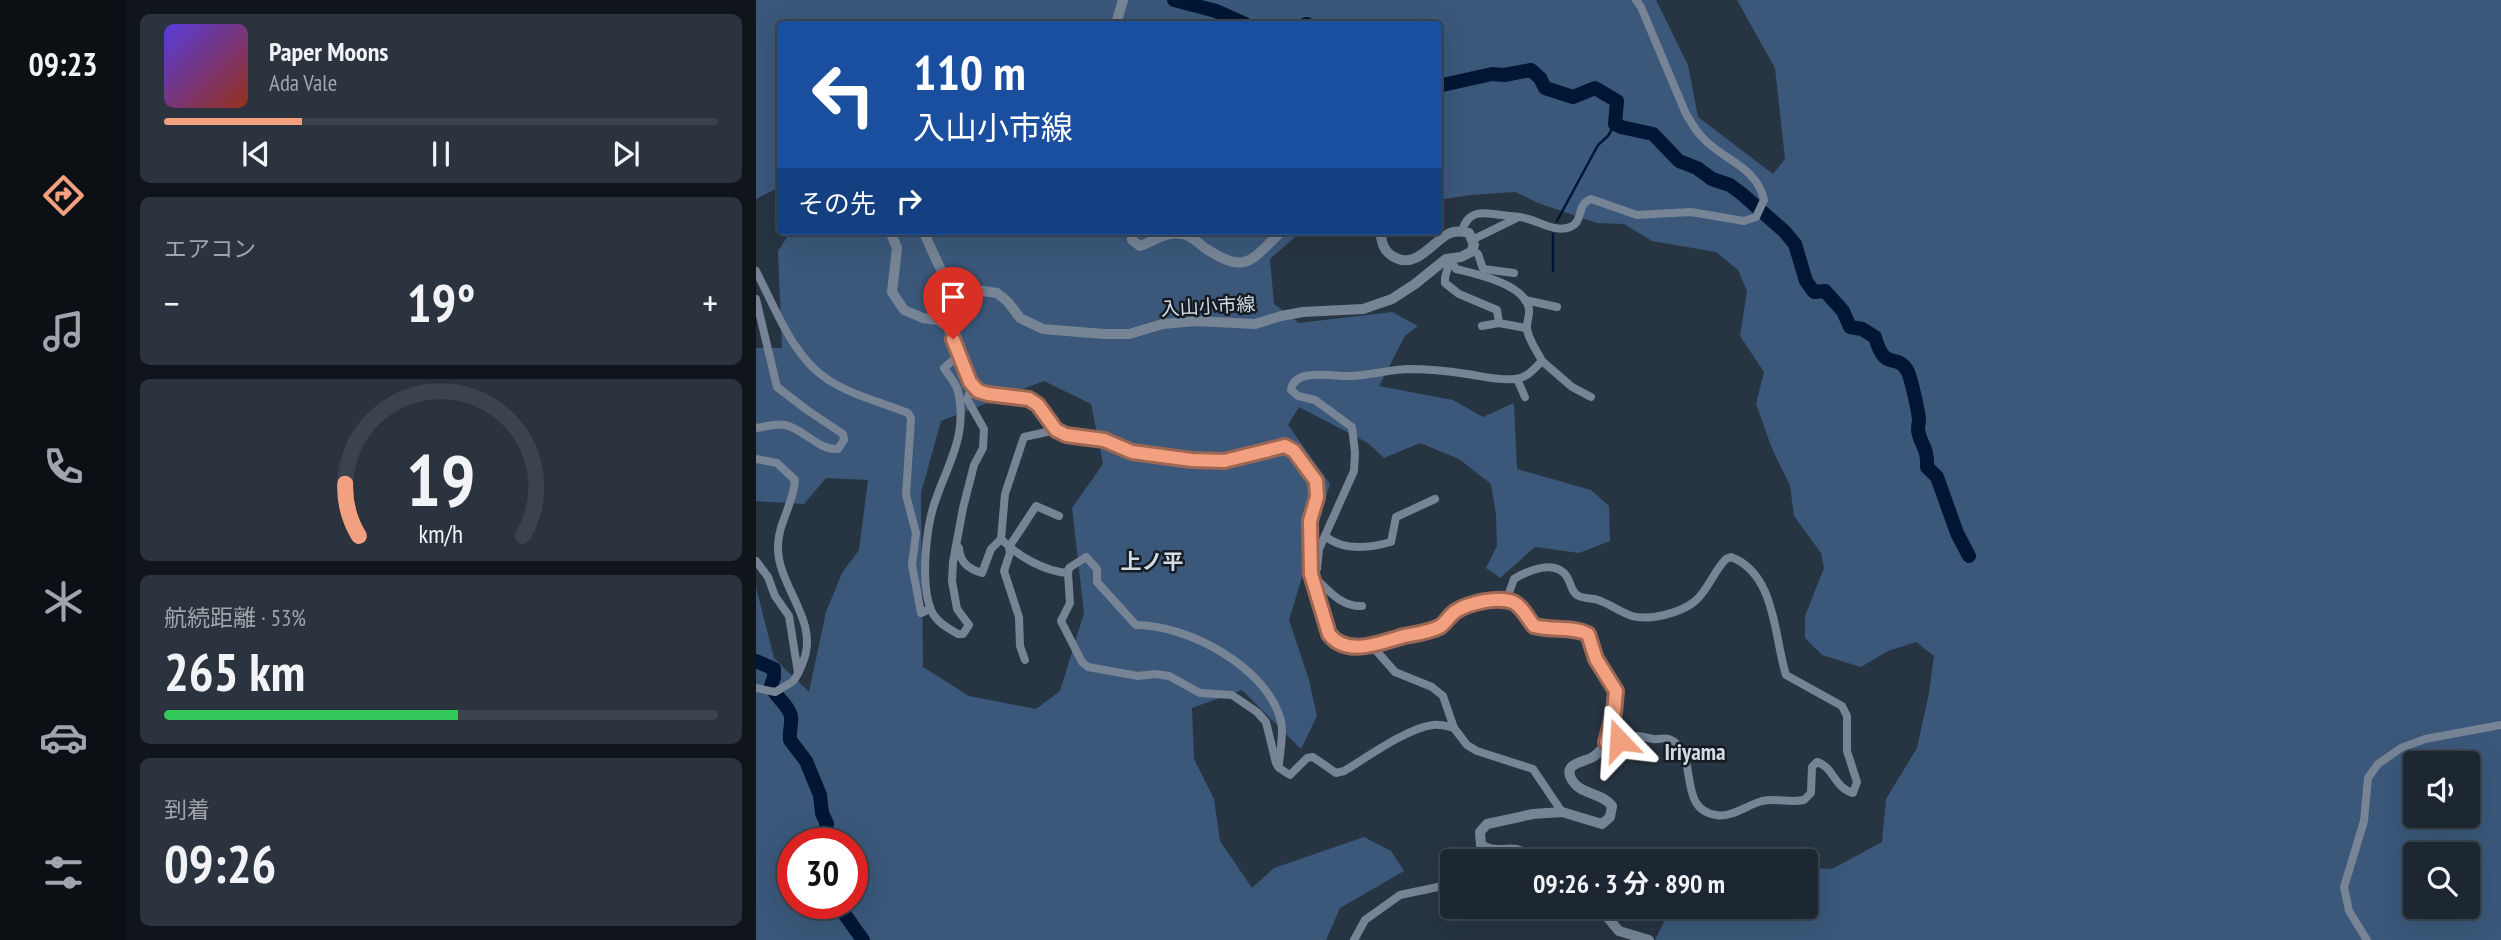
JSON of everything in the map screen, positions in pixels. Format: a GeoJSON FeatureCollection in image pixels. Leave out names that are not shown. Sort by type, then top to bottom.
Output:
{"type":"FeatureCollection","features":[{"type":"Feature","properties":{"kind":"main road"},"geometry":{"type":"LineString","coordinates":[[1117,21],[1123,0]]}},
{"type":"Feature","properties":{"kind":"main road"},"geometry":{"type":"LineString","coordinates":[[1381,235],[1383,248],[1403,261],[1412,260],[1449,233],[1469,233],[1473,244]]}},
{"type":"Feature","properties":{"kind":"main road"},"geometry":{"type":"LineString","coordinates":[[892,235],[897,248],[892,292],[904,310],[923,318],[938,320],[948,327],[970,382],[978,391],[1029,399],[1038,405],[1056,430],[1066,435],[1104,440],[1132,452],[1192,460],[1224,461],[1285,446],[1294,451],[1316,481],[1317,497],[1310,521],[1311,574],[1329,634],[1333,639],[1353,646],[1372,646],[1440,626],[1453,613],[1469,604],[1506,601],[1521,608],[1534,626],[1556,630],[1579,629],[1588,634],[1596,659],[1616,691],[1614,713],[1606,742],[1591,758],[1576,762],[1570,774],[1579,788],[1608,801],[1612,806],[1610,817],[1602,824],[1595,824],[1562,812],[1517,817],[1487,824],[1480,832],[1481,845],[1489,849]]}},
{"type":"Feature","properties":{"kind":"main road","name":"入山小市線"},"geometry":{"type":"LineString","coordinates":[[925,235],[942,272],[957,285],[997,293],[1020,318],[1044,329],[1104,334],[1129,334],[1163,324],[1195,321],[1255,324],[1303,312],[1363,309],[1392,299],[1450,259],[1471,252],[1473,244]]}},
{"type":"Feature","properties":{"kind":"main road","name":"入山小市線"},"geometry":{"type":"LineString","coordinates":[[1133,235],[1132,240],[1140,246],[1165,235]]}},
{"type":"Feature","properties":{"kind":"main road","name":"入山小市線"},"geometry":{"type":"LineString","coordinates":[[1185,235],[1221,258],[1238,264],[1255,258],[1278,235]]}},
{"type":"Feature","properties":{"kind":"main road"},"geometry":{"type":"LineString","coordinates":[[1609,919],[1619,931],[1649,940]]}},
{"type":"Feature","properties":{"kind":"street"},"geometry":{"type":"LineString","coordinates":[[1462,231],[1467,218],[1476,212],[1519,217],[1556,228],[1570,228],[1577,221],[1585,201],[1591,199],[1637,215],[1691,212],[1744,220],[1756,217],[1764,200],[1756,181],[1703,138],[1686,114],[1636,0]]}},
{"type":"Feature","properties":{"kind":"street"},"geometry":{"type":"LineString","coordinates":[[1514,273],[1483,269],[1473,244],[1519,217]]}},
{"type":"Feature","properties":{"kind":"street"},"geometry":{"type":"LineString","coordinates":[[1450,259],[1456,269],[1476,272],[1513,289],[1525,300],[1530,311],[1526,328],[1542,361],[1572,387],[1591,397]]}},
{"type":"Feature","properties":{"kind":"street"},"geometry":{"type":"LineString","coordinates":[[1450,259],[1446,283],[1459,294],[1497,310],[1499,323]]}},
{"type":"Feature","properties":{"kind":"street"},"geometry":{"type":"LineString","coordinates":[[756,271],[790,334],[817,371],[830,381],[908,414],[911,418],[906,495],[916,533],[912,565],[921,613],[930,609]]}},
{"type":"Feature","properties":{"kind":"street"},"geometry":{"type":"LineString","coordinates":[[756,299],[777,387],[843,433],[844,443],[838,449],[827,450],[810,437],[785,425],[774,424],[756,428]]}},
{"type":"Feature","properties":{"kind":"street"},"geometry":{"type":"LineString","coordinates":[[1525,300],[1557,307]]}},
{"type":"Feature","properties":{"kind":"street"},"geometry":{"type":"LineString","coordinates":[[1482,326],[1499,323],[1526,328]]}},
{"type":"Feature","properties":{"kind":"street"},"geometry":{"type":"LineString","coordinates":[[959,355],[944,368],[958,388],[959,433],[957,448],[931,515],[925,575],[930,609],[939,621],[958,635],[963,634],[969,625],[957,609],[952,581],[957,543],[974,465],[983,448],[984,429],[967,399],[974,386]]}},
{"type":"Feature","properties":{"kind":"street"},"geometry":{"type":"LineString","coordinates":[[1362,606],[1354,607],[1344,603],[1324,589],[1311,574],[1317,569],[1319,549],[1354,471],[1352,427],[1314,400],[1298,396],[1291,390],[1292,382],[1308,375],[1351,376],[1407,369],[1517,379],[1530,373],[1542,361]]}},
{"type":"Feature","properties":{"kind":"street"},"geometry":{"type":"LineString","coordinates":[[1517,379],[1525,397]]}},
{"type":"Feature","properties":{"kind":"street"},"geometry":{"type":"LineString","coordinates":[[957,543],[968,568],[982,573],[990,549],[1000,539],[1005,494],[1024,437],[1056,430]]}},
{"type":"Feature","properties":{"kind":"street"},"geometry":{"type":"LineString","coordinates":[[756,459],[777,463],[795,480],[778,538],[778,550],[780,566],[806,628],[805,657],[794,680],[775,692],[756,688]]}},
{"type":"Feature","properties":{"kind":"street"},"geometry":{"type":"LineString","coordinates":[[1325,536],[1342,547],[1391,542],[1396,517],[1435,499]]}},
{"type":"Feature","properties":{"kind":"street"},"geometry":{"type":"LineString","coordinates":[[1025,660],[1020,646],[1019,617],[1004,572],[1009,547],[1036,506],[1059,516]]}},
{"type":"Feature","properties":{"kind":"street"},"geometry":{"type":"LineString","coordinates":[[1000,539],[1051,571],[1068,573]]}},
{"type":"Feature","properties":{"kind":"street"},"geometry":{"type":"LineString","coordinates":[[1279,768],[1282,724],[1276,706],[1242,666],[1186,635],[1155,625],[1136,625],[1097,582],[1097,569],[1086,557],[1069,568],[1070,603],[1061,621],[1082,662],[1088,667],[1138,676],[1169,676],[1200,693],[1232,695],[1257,712],[1266,722],[1276,762],[1279,768],[1290,775],[1307,758],[1313,757],[1336,773],[1426,727],[1443,725],[1454,729]]}},
{"type":"Feature","properties":{"kind":"street"},"geometry":{"type":"LineString","coordinates":[[1506,601],[1514,579],[1538,567],[1551,568],[1562,571],[1580,597],[1598,600],[1633,616],[1650,617],[1673,611],[1694,601],[1721,564],[1729,557],[1736,559],[1755,574],[1768,603],[1786,676],[1842,706],[1846,713],[1847,751],[1857,779],[1857,788],[1853,793],[1847,792],[1826,766],[1817,762],[1812,767],[1811,793],[1804,800],[1763,801],[1729,814],[1714,815],[1701,809],[1696,802],[1689,784],[1683,752],[1673,741],[1643,736],[1606,742]]}},
{"type":"Feature","properties":{"kind":"street"},"geometry":{"type":"LineString","coordinates":[[756,561],[789,616],[798,673]]}},
{"type":"Feature","properties":{"kind":"street"},"geometry":{"type":"LineString","coordinates":[[1372,646],[1395,672],[1432,687],[1443,695],[1454,729],[1467,746],[1533,769],[1562,812]]}},
{"type":"Feature","properties":{"kind":"street"},"geometry":{"type":"LineString","coordinates":[[2367,940],[2349,911],[2344,887],[2364,821],[2368,778],[2378,764],[2402,748],[2425,738],[2501,725]]}},
{"type":"Feature","properties":{"kind":"street"},"geometry":{"type":"LineString","coordinates":[[1354,940],[1365,920],[1400,895],[1440,887]]}},
{"type":"Feature","properties":{"kind":"shaded area"},"geometry":{"type":"Polygon","coordinates":[[[756,0],[1656,0],[1688,65],[1698,117],[1773,174],[1785,159],[1775,68],[1737,0],[2501,0],[2501,940],[1655,940],[1665,919],[1818,919],[1818,868],[1832,869],[1882,842],[1886,799],[1917,748],[1934,656],[1916,642],[1888,651],[1861,667],[1822,655],[1805,638],[1805,616],[1824,568],[1821,553],[1794,516],[1790,486],[1771,446],[1756,404],[1764,372],[1740,336],[1747,291],[1738,270],[1716,252],[1652,241],[1624,224],[1597,223],[1538,203],[1515,192],[1442,200],[1442,21],[777,21],[777,188],[756,199],[756,0]]]}},
{"type":"Feature","properties":{"kind":"shaded area"},"geometry":{"type":"Polygon","coordinates":[[[788,235],[1297,235],[1270,259],[1274,304],[1299,323],[1392,312],[1418,326],[1405,336],[1379,386],[1453,400],[1483,417],[1514,403],[1517,469],[1591,490],[1609,506],[1610,541],[1579,553],[1535,547],[1500,578],[1486,568],[1497,546],[1491,484],[1459,459],[1420,443],[1384,458],[1368,443],[1299,407],[1288,425],[1330,484],[1289,620],[1309,680],[1317,716],[1301,749],[1242,690],[1192,708],[1194,759],[1214,799],[1220,841],[1252,888],[1274,868],[1364,837],[1391,851],[1404,871],[1340,908],[1326,940],[756,940],[756,587],[774,658],[809,692],[826,612],[842,573],[859,550],[868,480],[826,478],[804,504],[756,501],[756,348],[782,348],[778,251],[788,235]],[[1044,381],[941,421],[921,493],[923,667],[969,696],[1036,709],[1060,691],[1084,613],[1072,508],[1103,464],[1091,404],[1044,381]]]}},
{"type":"Feature","properties":{"kind":"waterway"},"geometry":{"type":"LineString","coordinates":[[1174,0],[1216,11],[1238,21]]}},
{"type":"Feature","properties":{"kind":"waterway"},"geometry":{"type":"LineString","coordinates":[[1442,85],[1492,74],[1504,75],[1531,70],[1540,78],[1545,88],[1573,97],[1595,88],[1617,101],[1615,124],[1653,134],[1679,161],[1697,168],[1712,179],[1730,185],[1784,231],[1795,244],[1806,281],[1814,292],[1825,291],[1843,311],[1850,327],[1862,329],[1875,337],[1883,355],[1899,362],[1907,370],[1916,401],[1918,430],[1926,454],[1927,467],[1937,477],[1957,533],[1969,556]]}},
{"type":"Feature","properties":{"kind":"waterway"},"geometry":{"type":"LineString","coordinates":[[1557,221],[1598,145],[1608,136],[1615,124]]}},
{"type":"Feature","properties":{"kind":"waterway"},"geometry":{"type":"LineString","coordinates":[[1553,234],[1553,271]]}},
{"type":"Feature","properties":{"kind":"waterway"},"geometry":{"type":"LineString","coordinates":[[756,661],[774,669],[771,686],[789,712],[790,740],[806,761],[820,795],[826,828]]}},
{"type":"Feature","properties":{"kind":"waterway"},"geometry":{"type":"LineString","coordinates":[[848,919],[863,940]]}},
{"type":"Feature","properties":{"kind":"district","name":"上ノ平"},"geometry":{"type":"Point","coordinates":[1152,561]}},
{"type":"Feature","properties":{"kind":"district","name":"Iriyama"},"geometry":{"type":"Point","coordinates":[1695,751]}},
{"type":"Feature","properties":{"kind":"route"},"geometry":{"type":"LineString","coordinates":[[953,339],[970,382],[978,391],[1029,399],[1038,405],[1056,430],[1066,435],[1104,440],[1132,452],[1192,460],[1224,461],[1285,446],[1294,451],[1316,481],[1317,497],[1310,521],[1311,574],[1329,634],[1333,639],[1353,646],[1368,646],[1440,626],[1453,613],[1469,604],[1501,600],[1513,602],[1538,628],[1579,629],[1588,634],[1596,659],[1616,691],[1614,713],[1606,742],[1619,740]]}}]}
